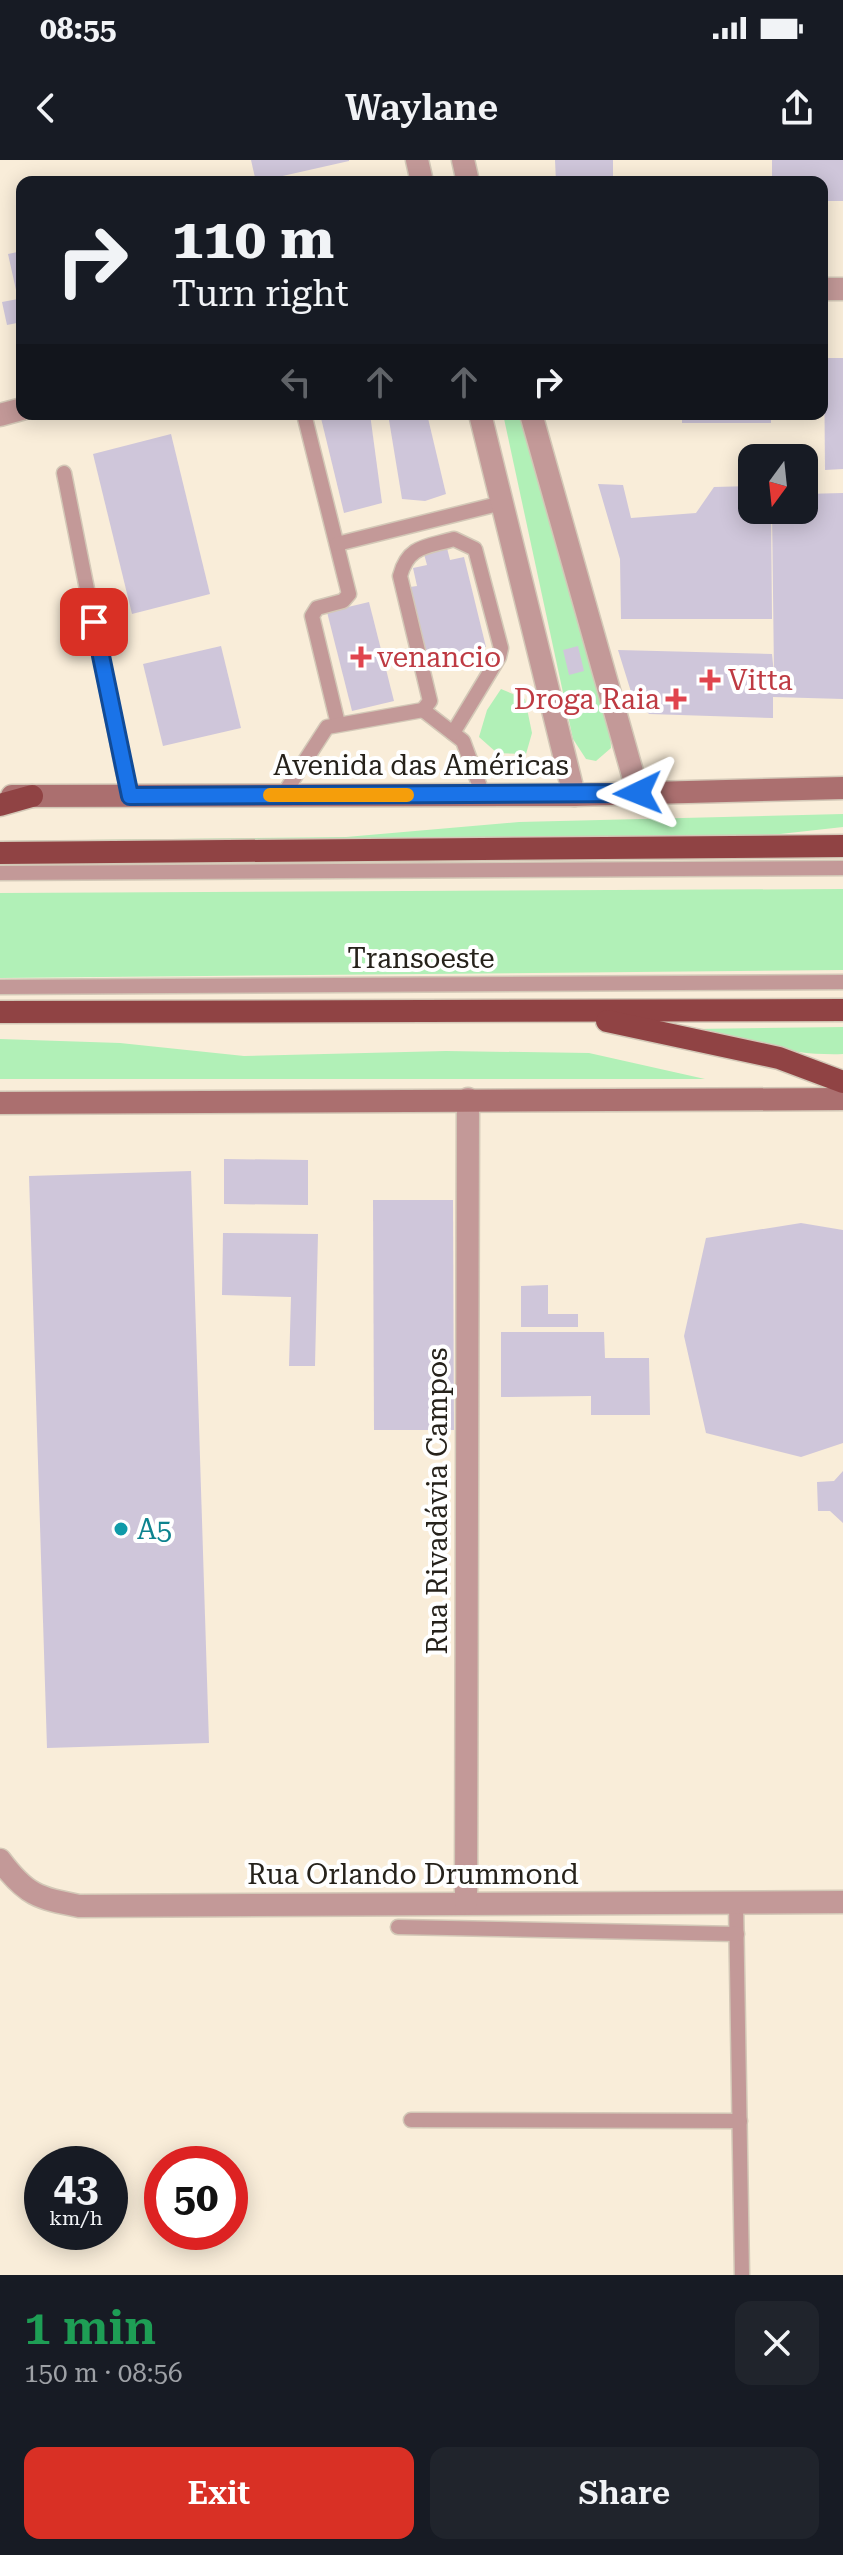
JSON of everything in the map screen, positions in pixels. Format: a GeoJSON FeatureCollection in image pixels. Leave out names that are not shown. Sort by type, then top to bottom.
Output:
{"type":"FeatureCollection","features":[{"type":"Feature","properties":{"kind":"highway"},"geometry":{"type":"LineString","coordinates":[[0,805],[32,796]]}},
{"type":"Feature","properties":{"kind":"highway"},"geometry":{"type":"LineString","coordinates":[[0,853],[843,846]]}},
{"type":"Feature","properties":{"kind":"highway"},"geometry":{"type":"LineString","coordinates":[[0,1012],[843,1010]]}},
{"type":"Feature","properties":{"kind":"highway"},"geometry":{"type":"LineString","coordinates":[[547,1012],[641,1028],[779,1058],[843,1082]]}},
{"type":"Feature","properties":{"kind":"main road","name":"Avenida das Américas"},"geometry":{"type":"LineString","coordinates":[[0,795],[574,795],[843,788]]}},
{"type":"Feature","properties":{"kind":"main road"},"geometry":{"type":"LineString","coordinates":[[0,1103],[843,1099]]}},
{"type":"Feature","properties":{"kind":"street"},"geometry":{"type":"LineString","coordinates":[[481,420],[574,795]]}},
{"type":"Feature","properties":{"kind":"street"},"geometry":{"type":"LineString","coordinates":[[533,420],[638,793]]}},
{"type":"Feature","properties":{"kind":"street","name":"Rua Rivadávia Campos"},"geometry":{"type":"LineString","coordinates":[[466,1903],[468,1099]]}},
{"type":"Feature","properties":{"kind":"street","name":"Rua Orlando Drummond"},"geometry":{"type":"LineString","coordinates":[[0,1860],[18,1885],[44,1899],[79,1906],[843,1902]]}},
{"type":"Feature","properties":{"kind":"lane"},"geometry":{"type":"LineString","coordinates":[[306,420],[349,594],[343,601],[317,608],[313,611],[312,621],[338,724]]}},
{"type":"Feature","properties":{"kind":"lane"},"geometry":{"type":"LineString","coordinates":[[64,473],[130,796]]}},
{"type":"Feature","properties":{"kind":"lane"},"geometry":{"type":"LineString","coordinates":[[337,544],[502,503]]}},
{"type":"Feature","properties":{"kind":"lane"},"geometry":{"type":"LineString","coordinates":[[283,795],[327,727],[423,710],[430,701],[400,576],[404,560],[413,550],[454,539],[475,549],[501,648],[499,657],[453,733]]}},
{"type":"Feature","properties":{"kind":"lane"},"geometry":{"type":"LineString","coordinates":[[423,710],[463,741],[483,795]]}},
{"type":"Feature","properties":{"kind":"lane"},"geometry":{"type":"LineString","coordinates":[[0,873],[843,868]]}},
{"type":"Feature","properties":{"kind":"lane","name":"Transoeste"},"geometry":{"type":"LineString","coordinates":[[0,987],[843,982]]}},
{"type":"Feature","properties":{"kind":"lane"},"geometry":{"type":"LineString","coordinates":[[736,1903],[742,2275]]}},
{"type":"Feature","properties":{"kind":"lane"},"geometry":{"type":"LineString","coordinates":[[398,1927],[737,1934]]}},
{"type":"Feature","properties":{"kind":"lane"},"geometry":{"type":"LineString","coordinates":[[411,2120],[740,2121]]}},
{"type":"Feature","properties":{"kind":"green space"},"geometry":{"type":"Polygon","coordinates":[[[504,420],[525,420],[610,732],[611,748],[596,761],[586,759],[573,739],[504,420]]]}},
{"type":"Feature","properties":{"kind":"green space"},"geometry":{"type":"Polygon","coordinates":[[[501,689],[525,699],[532,733],[526,754],[497,753],[479,737],[487,710],[501,689]]]}},
{"type":"Feature","properties":{"kind":"green space"},"geometry":{"type":"Polygon","coordinates":[[[843,814],[843,827],[745,838],[0,848],[0,841],[346,837],[519,822],[843,814]]]}},
{"type":"Feature","properties":{"kind":"green space"},"geometry":{"type":"Polygon","coordinates":[[[843,889],[843,970],[0,978],[0,893],[843,889]]]}},
{"type":"Feature","properties":{"kind":"green space"},"geometry":{"type":"Polygon","coordinates":[[[843,1027],[843,1054],[786,1050],[693,1029],[843,1027]]]}},
{"type":"Feature","properties":{"kind":"green space"},"geometry":{"type":"Polygon","coordinates":[[[0,1039],[120,1043],[244,1056],[446,1051],[589,1053],[705,1079],[0,1079],[0,1039]]]}},
{"type":"Feature","properties":{"kind":"building"},"geometry":{"type":"Polygon","coordinates":[[[251,160],[349,160],[283,176],[255,176],[251,160]]]}},
{"type":"Feature","properties":{"kind":"building"},"geometry":{"type":"Polygon","coordinates":[[[555,160],[613,160],[613,176],[556,176],[555,160]]]}},
{"type":"Feature","properties":{"kind":"building"},"geometry":{"type":"Polygon","coordinates":[[[772,160],[843,160],[843,201],[828,201],[828,176],[772,176],[772,160]]]}},
{"type":"Feature","properties":{"kind":"building"},"geometry":{"type":"Polygon","coordinates":[[[16,252],[16,290],[8,254],[16,252]]]}},
{"type":"Feature","properties":{"kind":"building"},"geometry":{"type":"Polygon","coordinates":[[[16,299],[16,323],[7,325],[2,302],[16,299]]]}},
{"type":"Feature","properties":{"kind":"building"},"geometry":{"type":"Polygon","coordinates":[[[828,358],[843,358],[843,469],[825,470],[828,358]]]}},
{"type":"Feature","properties":{"kind":"building"},"geometry":{"type":"Polygon","coordinates":[[[321,420],[371,420],[382,503],[344,513],[321,420]]]}},
{"type":"Feature","properties":{"kind":"building"},"geometry":{"type":"Polygon","coordinates":[[[389,420],[428,420],[446,494],[425,501],[402,499],[389,420]]]}},
{"type":"Feature","properties":{"kind":"building"},"geometry":{"type":"Polygon","coordinates":[[[682,420],[771,420],[771,423],[682,423],[682,420]]]}},
{"type":"Feature","properties":{"kind":"building"},"geometry":{"type":"Polygon","coordinates":[[[171,434],[210,594],[132,614],[93,454],[171,434]]]}},
{"type":"Feature","properties":{"kind":"building"},"geometry":{"type":"Polygon","coordinates":[[[598,484],[623,485],[631,518],[696,513],[714,487],[738,486],[738,524],[771,524],[772,619],[621,619],[620,559],[598,484]]]}},
{"type":"Feature","properties":{"kind":"building"},"geometry":{"type":"Polygon","coordinates":[[[843,493],[843,699],[773,697],[773,718],[649,714],[632,695],[618,650],[772,654],[774,674],[772,524],[818,524],[818,494],[843,493]]]}},
{"type":"Feature","properties":{"kind":"building"},"geometry":{"type":"Polygon","coordinates":[[[447,548],[450,560],[464,557],[486,647],[428,660],[410,587],[417,586],[413,568],[427,565],[424,554],[447,548]]]}},
{"type":"Feature","properties":{"kind":"building","name":"venancio"},"geometry":{"type":"Polygon","coordinates":[[[369,602],[394,701],[352,711],[327,612],[369,602]]]}},
{"type":"Feature","properties":{"kind":"building"},"geometry":{"type":"Polygon","coordinates":[[[221,646],[241,728],[163,746],[143,664],[221,646]]]}},
{"type":"Feature","properties":{"kind":"building"},"geometry":{"type":"Polygon","coordinates":[[[578,646],[584,671],[569,675],[563,650],[578,646]]]}},
{"type":"Feature","properties":{"kind":"building"},"geometry":{"type":"Polygon","coordinates":[[[224,1159],[308,1160],[308,1205],[224,1204],[224,1159]]]}},
{"type":"Feature","properties":{"kind":"building","name":"A5"},"geometry":{"type":"Polygon","coordinates":[[[191,1171],[209,1743],[47,1748],[29,1176],[191,1171]]]}},
{"type":"Feature","properties":{"kind":"building"},"geometry":{"type":"Polygon","coordinates":[[[373,1200],[453,1200],[454,1430],[374,1430],[373,1200]]]}},
{"type":"Feature","properties":{"kind":"building"},"geometry":{"type":"Polygon","coordinates":[[[801,1223],[843,1230],[843,1443],[801,1457],[706,1433],[684,1336],[706,1238],[801,1223]]]}},
{"type":"Feature","properties":{"kind":"building"},"geometry":{"type":"Polygon","coordinates":[[[223,1233],[318,1234],[315,1366],[289,1366],[291,1297],[222,1295],[223,1233]]]}},
{"type":"Feature","properties":{"kind":"building"},"geometry":{"type":"Polygon","coordinates":[[[548,1285],[548,1314],[578,1314],[578,1327],[521,1327],[521,1286],[548,1285]]]}},
{"type":"Feature","properties":{"kind":"building"},"geometry":{"type":"Polygon","coordinates":[[[501,1332],[604,1332],[605,1358],[649,1358],[650,1415],[591,1415],[591,1396],[501,1397],[501,1332]]]}},
{"type":"Feature","properties":{"kind":"building"},"geometry":{"type":"Polygon","coordinates":[[[843,1471],[843,1523],[830,1511],[818,1511],[817,1482],[834,1481],[843,1471]]]}},
{"type":"Feature","properties":{"kind":"slow traffic"},"geometry":{"type":"LineString","coordinates":[[270,795],[407,795]]}},
{"type":"Feature","properties":{"kind":"place","name":"venancio"},"geometry":{"type":"Point","coordinates":[361,657]}},
{"type":"Feature","properties":{"kind":"place","name":"Vitta"},"geometry":{"type":"Point","coordinates":[710,680]}},
{"type":"Feature","properties":{"kind":"place","name":"Droga Raia"},"geometry":{"type":"Point","coordinates":[676,699]}},
{"type":"Feature","properties":{"kind":"place","name":"A5"},"geometry":{"type":"Point","coordinates":[121,1529]}},
{"type":"Feature","properties":{"kind":"route"},"geometry":{"type":"LineString","coordinates":[[94,622],[130,796],[638,793]]}}]}
